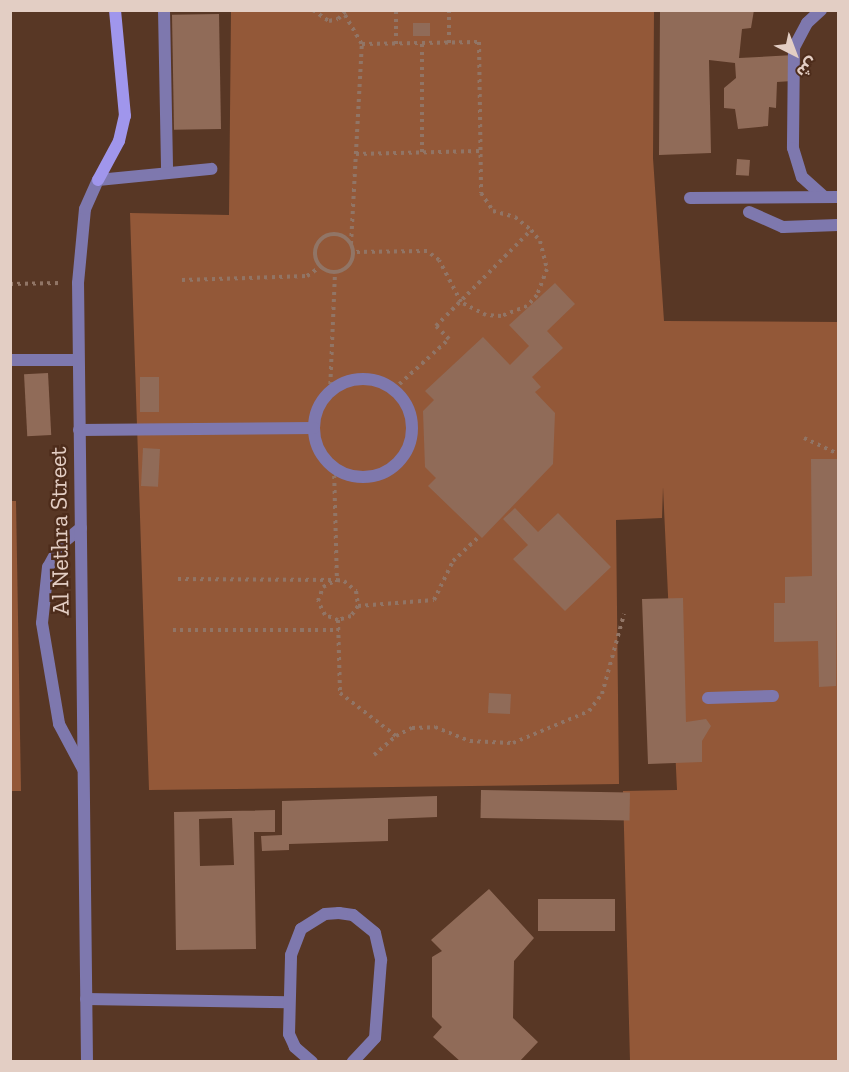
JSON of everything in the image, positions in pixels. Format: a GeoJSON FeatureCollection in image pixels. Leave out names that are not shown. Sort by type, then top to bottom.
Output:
{"type":"FeatureCollection","features":[{"type":"Feature","properties":{"kind":"street","name":"Al Nethra Street"},"geometry":{"type":"LineString","coordinates":[[87,1062],[78,283],[85,209],[119,141],[125,116],[115,10]]}},
{"type":"Feature","properties":{"kind":"street"},"geometry":{"type":"LineString","coordinates":[[164,10],[167,173]]}},
{"type":"Feature","properties":{"kind":"street"},"geometry":{"type":"LineString","coordinates":[[821,10],[807,23],[794,47],[793,148],[802,177],[824,197]]}},
{"type":"Feature","properties":{"kind":"street"},"geometry":{"type":"LineString","coordinates":[[98,180],[211,169]]}},
{"type":"Feature","properties":{"kind":"street"},"geometry":{"type":"LineString","coordinates":[[690,198],[838,197]]}},
{"type":"Feature","properties":{"kind":"street"},"geometry":{"type":"LineString","coordinates":[[749,212],[783,227],[838,225]]}},
{"type":"Feature","properties":{"kind":"street"},"geometry":{"type":"LineString","coordinates":[[10,360],[78,360]]}},
{"type":"Feature","properties":{"kind":"street"},"geometry":{"type":"LineString","coordinates":[[369,379],[394,389],[404,399],[413,425],[409,446],[398,463],[374,476],[360,477],[334,468],[319,450],[314,428],[318,408],[330,392],[341,384],[369,379]]}},
{"type":"Feature","properties":{"kind":"street"},"geometry":{"type":"LineString","coordinates":[[79,430],[314,428]]}},
{"type":"Feature","properties":{"kind":"street"},"geometry":{"type":"LineString","coordinates":[[81,528],[61,544],[48,567],[42,623],[59,724],[83,769]]}},
{"type":"Feature","properties":{"kind":"street"},"geometry":{"type":"LineString","coordinates":[[708,698],[773,696]]}},
{"type":"Feature","properties":{"kind":"street"},"geometry":{"type":"LineString","coordinates":[[312,1062],[295,1047],[289,1034],[288,1002],[291,955],[301,929],[325,914],[353,915],[365,923],[380,946],[377,1024],[368,1050],[353,1062]]}},
{"type":"Feature","properties":{"kind":"street"},"geometry":{"type":"LineString","coordinates":[[86,999],[288,1002]]}},
{"type":"Feature","properties":{"kind":"path"},"geometry":{"type":"LineString","coordinates":[[313,10],[329,21],[346,13],[362,44],[351,244],[353,252],[348,266],[335,272],[320,267],[314,252],[322,237],[338,234],[351,244]]}},
{"type":"Feature","properties":{"kind":"path"},"geometry":{"type":"LineString","coordinates":[[396,10],[396,44]]}},
{"type":"Feature","properties":{"kind":"path"},"geometry":{"type":"LineString","coordinates":[[449,10],[449,43]]}},
{"type":"Feature","properties":{"kind":"path"},"geometry":{"type":"LineString","coordinates":[[353,252],[427,251],[439,260],[461,302],[473,310],[501,316],[527,306],[540,289],[547,269],[540,241],[531,230],[515,217],[493,211],[483,200],[479,42],[362,44]]}},
{"type":"Feature","properties":{"kind":"path"},"geometry":{"type":"LineString","coordinates":[[422,43],[422,152]]}},
{"type":"Feature","properties":{"kind":"path"},"geometry":{"type":"LineString","coordinates":[[356,154],[480,151]]}},
{"type":"Feature","properties":{"kind":"path"},"geometry":{"type":"LineString","coordinates":[[394,389],[449,339],[436,326],[531,230]]}},
{"type":"Feature","properties":{"kind":"path"},"geometry":{"type":"LineString","coordinates":[[182,280],[307,276],[320,267]]}},
{"type":"Feature","properties":{"kind":"path"},"geometry":{"type":"LineString","coordinates":[[330,392],[335,272]]}},
{"type":"Feature","properties":{"kind":"path"},"geometry":{"type":"LineString","coordinates":[[10,284],[78,283]]}},
{"type":"Feature","properties":{"kind":"path"},"geometry":{"type":"LineString","coordinates":[[804,438],[838,454]]}},
{"type":"Feature","properties":{"kind":"path"},"geometry":{"type":"LineString","coordinates":[[334,468],[337,580]]}},
{"type":"Feature","properties":{"kind":"path"},"geometry":{"type":"LineString","coordinates":[[358,606],[434,600],[453,561],[478,538]]}},
{"type":"Feature","properties":{"kind":"path"},"geometry":{"type":"LineString","coordinates":[[178,579],[337,580],[351,584],[356,591],[358,606],[351,616],[338,620],[325,615],[318,601],[323,587],[337,580]]}},
{"type":"Feature","properties":{"kind":"path"},"geometry":{"type":"LineString","coordinates":[[374,755],[396,736],[412,729],[435,727],[470,741],[513,743],[589,711],[602,694],[624,614]]}},
{"type":"Feature","properties":{"kind":"path"},"geometry":{"type":"LineString","coordinates":[[338,620],[340,693],[396,736]]}},
{"type":"Feature","properties":{"kind":"path"},"geometry":{"type":"LineString","coordinates":[[173,630],[339,630]]}},
{"type":"Feature","properties":{"kind":"shaded area"},"geometry":{"type":"Polygon","coordinates":[[[231,11],[654,11],[653,158],[664,321],[838,322],[838,1061],[630,1061],[623,791],[677,790],[663,487],[662,518],[616,520],[619,784],[149,790],[130,213],[229,215],[231,11]]]}},
{"type":"Feature","properties":{"kind":"shaded area"},"geometry":{"type":"Polygon","coordinates":[[[11,501],[16,501],[21,791],[10,791],[11,501]]]}},
{"type":"Feature","properties":{"kind":"building"},"geometry":{"type":"Polygon","coordinates":[[[660,10],[754,10],[751,28],[742,29],[739,58],[794,55],[792,81],[777,82],[776,108],[769,107],[768,126],[738,129],[735,109],[724,108],[724,88],[736,78],[735,63],[709,60],[711,153],[659,155],[660,10]]]}},
{"type":"Feature","properties":{"kind":"building"},"geometry":{"type":"Polygon","coordinates":[[[219,14],[221,129],[174,130],[172,15],[219,14]]]}},
{"type":"Feature","properties":{"kind":"building"},"geometry":{"type":"Polygon","coordinates":[[[413,23],[430,23],[430,36],[413,36],[413,23]]]}},
{"type":"Feature","properties":{"kind":"building"},"geometry":{"type":"Polygon","coordinates":[[[737,159],[750,160],[749,176],[736,175],[737,159]]]}},
{"type":"Feature","properties":{"kind":"building"},"geometry":{"type":"Polygon","coordinates":[[[555,283],[575,304],[547,331],[563,348],[532,377],[541,387],[535,392],[555,413],[553,464],[482,538],[428,486],[436,478],[425,467],[423,411],[434,400],[425,391],[483,337],[510,365],[529,346],[509,325],[555,283]]]}},
{"type":"Feature","properties":{"kind":"building"},"geometry":{"type":"Polygon","coordinates":[[[48,373],[51,435],[27,436],[24,374],[48,373]]]}},
{"type":"Feature","properties":{"kind":"building"},"geometry":{"type":"Polygon","coordinates":[[[140,377],[159,377],[159,412],[140,412],[140,377]]]}},
{"type":"Feature","properties":{"kind":"building"},"geometry":{"type":"Polygon","coordinates":[[[143,448],[160,449],[158,487],[141,486],[143,448]]]}},
{"type":"Feature","properties":{"kind":"building"},"geometry":{"type":"Polygon","coordinates":[[[811,459],[838,459],[836,686],[819,687],[818,641],[774,642],[774,603],[785,603],[785,577],[812,576],[811,459]]]}},
{"type":"Feature","properties":{"kind":"building"},"geometry":{"type":"Polygon","coordinates":[[[515,508],[538,532],[558,513],[611,567],[565,611],[513,559],[528,545],[503,519],[515,508]]]}},
{"type":"Feature","properties":{"kind":"building"},"geometry":{"type":"Polygon","coordinates":[[[683,598],[686,722],[706,719],[711,726],[702,741],[702,762],[648,764],[642,599],[683,598]]]}},
{"type":"Feature","properties":{"kind":"building"},"geometry":{"type":"Polygon","coordinates":[[[489,693],[511,694],[510,714],[488,713],[489,693]]]}},
{"type":"Feature","properties":{"kind":"building"},"geometry":{"type":"Polygon","coordinates":[[[481,790],[630,793],[629,821],[481,818],[481,790]]]}},
{"type":"Feature","properties":{"kind":"building"},"geometry":{"type":"Polygon","coordinates":[[[437,796],[437,817],[388,819],[388,841],[289,844],[289,850],[262,851],[261,836],[282,835],[282,801],[437,796]]]}},
{"type":"Feature","properties":{"kind":"building"},"geometry":{"type":"Polygon","coordinates":[[[275,810],[275,832],[254,832],[256,949],[176,950],[174,812],[275,810]],[[232,818],[199,819],[200,866],[234,865],[232,818]]]}},
{"type":"Feature","properties":{"kind":"building"},"geometry":{"type":"Polygon","coordinates":[[[489,889],[534,938],[514,961],[513,1018],[538,1042],[519,1062],[461,1062],[433,1037],[442,1027],[432,1017],[432,957],[442,951],[431,940],[489,889]]]}},
{"type":"Feature","properties":{"kind":"building"},"geometry":{"type":"Polygon","coordinates":[[[538,899],[615,899],[615,931],[538,931],[538,899]]]}}]}
